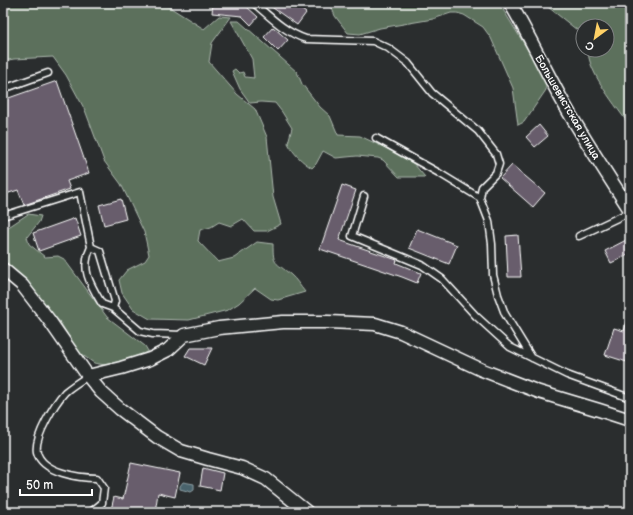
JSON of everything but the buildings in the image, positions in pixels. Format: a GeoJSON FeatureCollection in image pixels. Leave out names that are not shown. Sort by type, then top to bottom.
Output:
{"type":"FeatureCollection","features":[{"type":"Feature","properties":{"kind":"street","name":"Большевистская улица"},"geometry":{"type":"LineString","coordinates":[[510,3],[521,21],[543,67],[571,116],[630,211]]}},
{"type":"Feature","properties":{"kind":"street"},"geometry":{"type":"LineString","coordinates":[[3,269],[22,285],[49,320],[88,376],[101,392],[120,410],[157,437],[182,451],[242,468],[266,479],[307,512]]}},
{"type":"Feature","properties":{"kind":"street"},"geometry":{"type":"LineString","coordinates":[[88,376],[150,359],[168,350],[184,336],[219,328],[283,322],[375,324],[401,332],[482,370],[539,392],[630,420]]}},
{"type":"Feature","properties":{"kind":"lane"},"geometry":{"type":"LineString","coordinates":[[254,3],[281,26],[296,36],[306,39],[373,41],[388,48],[408,63],[432,93],[478,131],[496,154],[499,164],[496,173],[482,187],[480,198],[489,221],[492,244],[493,275],[505,314],[532,358]]}},
{"type":"Feature","properties":{"kind":"lane"},"geometry":{"type":"LineString","coordinates":[[3,89],[48,73]]}},
{"type":"Feature","properties":{"kind":"lane"},"geometry":{"type":"LineString","coordinates":[[376,138],[480,198]]}},
{"type":"Feature","properties":{"kind":"lane"},"geometry":{"type":"LineString","coordinates":[[3,216],[80,192],[91,247],[87,255],[85,268],[93,289],[102,304],[113,308],[140,330],[153,334],[184,336]]}},
{"type":"Feature","properties":{"kind":"lane"},"geometry":{"type":"LineString","coordinates":[[364,196],[352,236],[422,265],[442,279],[476,316],[510,348],[567,375],[630,398]]}},
{"type":"Feature","properties":{"kind":"lane"},"geometry":{"type":"LineString","coordinates":[[579,236],[630,211]]}},
{"type":"Feature","properties":{"kind":"lane"},"geometry":{"type":"LineString","coordinates":[[91,247],[100,251],[115,301],[113,308]]}},
{"type":"Feature","properties":{"kind":"lane"},"geometry":{"type":"LineString","coordinates":[[88,376],[65,392],[48,416],[40,435],[37,451],[41,460],[49,468],[82,478],[98,478],[104,488],[102,503],[91,512]]}},
{"type":"Feature","properties":{"kind":"green space"},"geometry":{"type":"Polygon","coordinates":[[[3,3],[163,3],[204,29],[219,16],[231,17],[212,43],[209,62],[237,94],[255,109],[267,137],[273,197],[281,224],[267,231],[254,231],[243,219],[231,226],[219,222],[211,227],[200,230],[198,241],[218,262],[234,258],[257,242],[273,244],[274,260],[293,277],[305,292],[278,300],[271,299],[255,288],[239,303],[228,310],[189,320],[150,319],[133,309],[122,293],[119,280],[127,270],[145,261],[149,255],[144,232],[121,184],[104,161],[85,110],[66,75],[53,57],[3,61],[3,3]]]}},
{"type":"Feature","properties":{"kind":"green space"},"geometry":{"type":"Polygon","coordinates":[[[330,3],[499,3],[545,78],[546,90],[524,122],[518,125],[513,88],[491,38],[483,27],[464,15],[451,13],[433,19],[380,28],[360,34],[348,33],[335,16],[330,3]]]}},
{"type":"Feature","properties":{"kind":"green space"},"geometry":{"type":"Polygon","coordinates":[[[543,3],[622,3],[630,7],[630,126],[604,90],[589,59],[615,58],[615,18],[575,18],[575,28],[543,3]]]}},
{"type":"Feature","properties":{"kind":"green space"},"geometry":{"type":"Polygon","coordinates":[[[231,21],[239,21],[297,72],[302,84],[320,107],[330,116],[338,135],[360,136],[392,151],[414,164],[425,177],[399,177],[383,160],[378,158],[357,156],[336,158],[323,151],[312,168],[305,163],[295,154],[288,143],[292,128],[275,103],[250,103],[240,89],[232,71],[235,69],[239,73],[243,72],[245,77],[254,78],[252,59],[231,21]]]}},
{"type":"Feature","properties":{"kind":"green space"},"geometry":{"type":"Polygon","coordinates":[[[28,214],[41,216],[39,222],[27,237],[29,244],[45,257],[58,256],[64,259],[107,317],[145,346],[148,351],[124,366],[116,367],[94,363],[78,352],[60,322],[3,261],[3,228],[7,228],[28,214]]]}},
{"type":"Feature","properties":{"kind":"water"},"geometry":{"type":"Polygon","coordinates":[[[183,482],[194,484],[194,490],[191,492],[180,489],[183,482]]]}}]}
